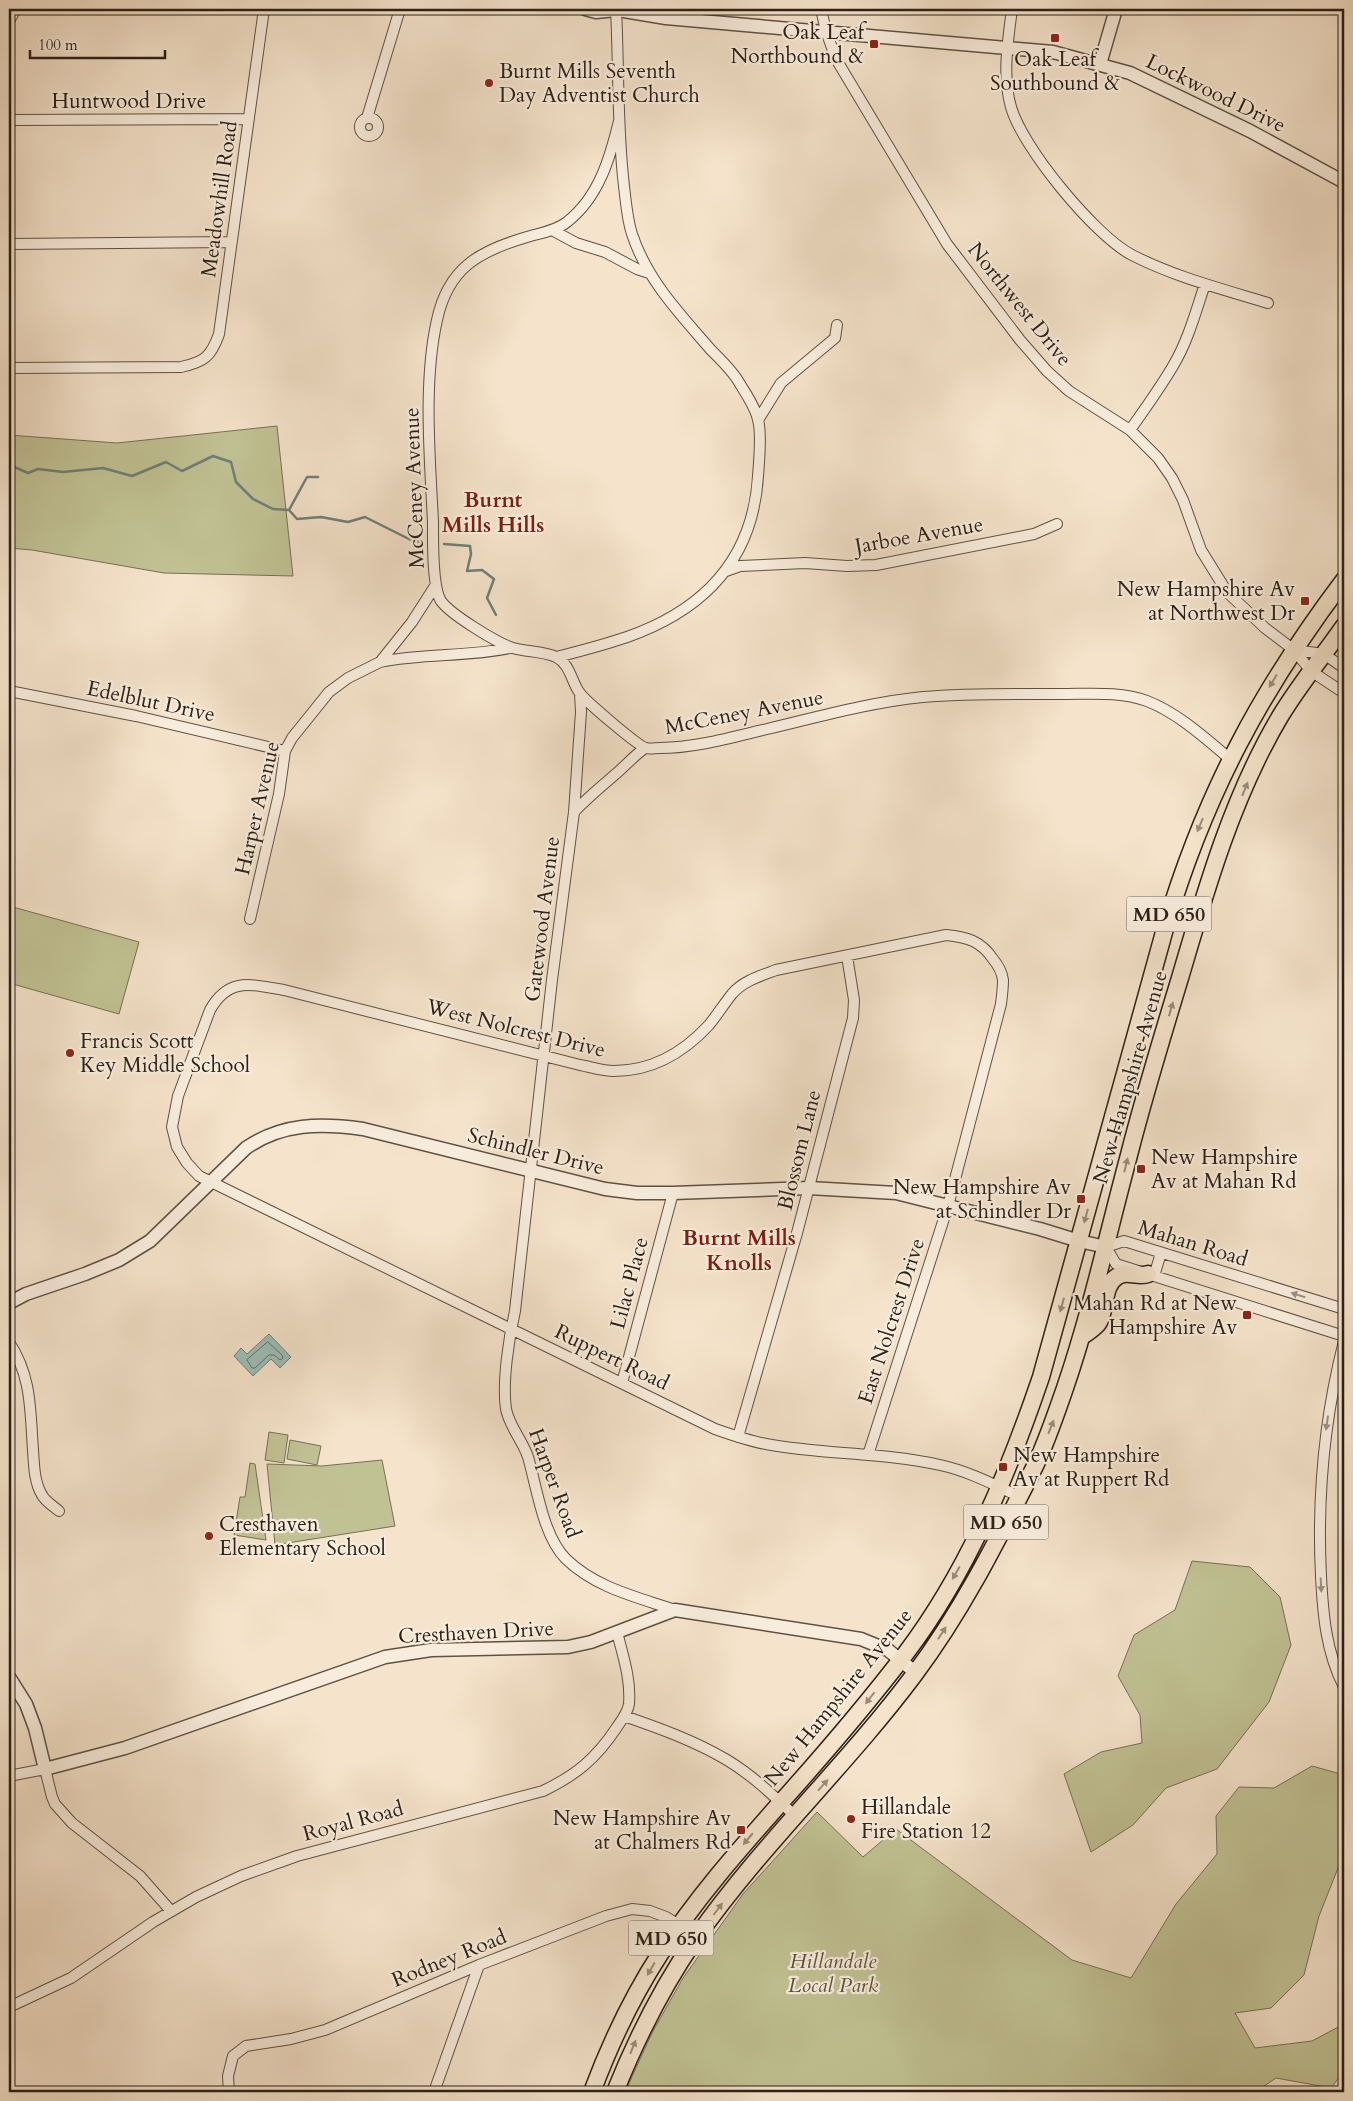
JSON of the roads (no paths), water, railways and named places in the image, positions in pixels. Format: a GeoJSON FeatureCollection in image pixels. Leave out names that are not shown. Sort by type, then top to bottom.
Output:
{"type":"FeatureCollection","features":[{"type":"Feature","properties":{"kind":"main road","name":"New Hampshire Avenue"},"geometry":{"type":"LineString","coordinates":[[592,2092],[622,2022],[659,1955],[713,1881],[864,1706],[900,1660],[957,1573],[1000,1487],[1022,1434],[1041,1377],[1181,876],[1197,832],[1230,759],[1254,714],[1294,650],[1344,580]]}},
{"type":"Feature","properties":{"kind":"main road","name":"New Hampshire Avenue"},"geometry":{"type":"LineString","coordinates":[[615,2092],[637,2037],[666,1984],[697,1936],[747,1872],[836,1770],[916,1673],[976,1580],[1036,1463],[1054,1421],[1081,1337],[1129,1154],[1210,876],[1250,775],[1280,716],[1344,626]]}},
{"type":"Feature","properties":{"kind":"main road"},"geometry":{"type":"LineString","coordinates":[[1081,1337],[1099,1323],[1110,1282],[1120,1274],[1142,1277],[1151,1275]]}},
{"type":"Feature","properties":{"kind":"street"},"geometry":{"type":"LineString","coordinates":[[9,21],[16,9]]}},
{"type":"Feature","properties":{"kind":"street","name":"Meadowhill Road"},"geometry":{"type":"LineString","coordinates":[[9,368],[175,367],[200,363],[214,350],[219,334],[264,9]]}},
{"type":"Feature","properties":{"kind":"street"},"geometry":{"type":"LineString","coordinates":[[367,118],[400,9]]}},
{"type":"Feature","properties":{"kind":"street","name":"Lockwood Drive"},"geometry":{"type":"LineString","coordinates":[[585,9],[596,12],[614,9],[666,18],[1053,52],[1130,73],[1250,131],[1344,182]]}},
{"type":"Feature","properties":{"kind":"street"},"geometry":{"type":"LineString","coordinates":[[557,657],[626,638],[650,628],[695,601],[726,571],[738,555],[752,518],[756,499],[759,458],[758,420],[739,382],[662,294],[649,272],[632,235],[622,168],[614,9]]}},
{"type":"Feature","properties":{"kind":"street","name":"Northwest Drive"},"geometry":{"type":"LineString","coordinates":[[821,9],[826,31],[836,59],[947,244],[1020,340],[1047,371],[1069,391],[1130,430],[1158,458],[1172,478],[1200,550],[1227,592],[1265,628],[1294,650],[1311,671],[1344,693]]}},
{"type":"Feature","properties":{"kind":"street"},"geometry":{"type":"LineString","coordinates":[[1012,9],[1007,47],[1010,106],[1018,125],[1046,168],[1083,212],[1111,240],[1130,254],[1163,270],[1268,303]]}},
{"type":"Feature","properties":{"kind":"street"},"geometry":{"type":"LineString","coordinates":[[1100,64],[1116,9]]}},
{"type":"Feature","properties":{"kind":"street","name":"Huntwood Drive"},"geometry":{"type":"LineString","coordinates":[[9,120],[249,119]]}},
{"type":"Feature","properties":{"kind":"street","name":"McCeney Avenue"},"geometry":{"type":"LineString","coordinates":[[619,121],[608,163],[594,192],[566,223],[552,230],[485,251],[465,266],[452,282],[441,305],[436,323],[430,381],[429,418],[435,586],[439,599],[452,613],[510,648],[557,657],[569,670],[580,693],[611,722],[646,748],[670,748],[724,739],[880,704],[920,697],[963,694],[1102,694],[1129,696],[1147,701],[1170,712],[1230,759]]}},
{"type":"Feature","properties":{"kind":"street"},"geometry":{"type":"LineString","coordinates":[[552,230],[576,243],[605,252],[637,269],[649,272]]}},
{"type":"Feature","properties":{"kind":"street"},"geometry":{"type":"LineString","coordinates":[[9,244],[231,242]]}},
{"type":"Feature","properties":{"kind":"street"},"geometry":{"type":"LineString","coordinates":[[1130,430],[1153,399],[1174,365],[1186,338],[1205,284]]}},
{"type":"Feature","properties":{"kind":"street"},"geometry":{"type":"LineString","coordinates":[[758,420],[782,383],[835,338],[837,325]]}},
{"type":"Feature","properties":{"kind":"street","name":"Jarboe Avenue"},"geometry":{"type":"LineString","coordinates":[[726,571],[740,566],[805,563],[847,566],[876,565],[1034,534],[1057,524]]}},
{"type":"Feature","properties":{"kind":"street","name":"Harper Avenue"},"geometry":{"type":"LineString","coordinates":[[250,919],[279,794],[285,751],[292,738],[329,692],[348,678],[380,662],[412,622],[435,586]]}},
{"type":"Feature","properties":{"kind":"street"},"geometry":{"type":"LineString","coordinates":[[380,662],[406,657],[489,652],[510,648]]}},
{"type":"Feature","properties":{"kind":"street"},"geometry":{"type":"LineString","coordinates":[[1294,650],[1324,654],[1344,668]]}},
{"type":"Feature","properties":{"kind":"street","name":"Edelblut Drive"},"geometry":{"type":"LineString","coordinates":[[9,691],[153,720],[285,751]]}},
{"type":"Feature","properties":{"kind":"street","name":"Gatewood Avenue"},"geometry":{"type":"LineString","coordinates":[[511,1328],[515,1311],[530,1171],[574,812],[581,712],[580,693]]}},
{"type":"Feature","properties":{"kind":"street","name":"Gatewood Avenue"},"geometry":{"type":"LineString","coordinates":[[574,812],[596,789],[619,772],[636,754],[646,748]]}},
{"type":"Feature","properties":{"kind":"street","name":"West Nolcrest Drive"},"geometry":{"type":"LineString","coordinates":[[211,1181],[199,1176],[187,1163],[177,1146],[172,1127],[178,1096],[210,1010],[217,998],[237,985],[251,984],[284,990],[544,1054],[580,1065],[612,1071],[652,1065],[674,1055],[694,1041],[733,993],[752,979],[776,970],[946,935],[963,937],[977,942],[987,950],[999,967]]}},
{"type":"Feature","properties":{"kind":"street","name":"Blossom Lane"},"geometry":{"type":"LineString","coordinates":[[738,1437],[809,1188],[853,1018],[854,1000],[847,956]]}},
{"type":"Feature","properties":{"kind":"street","name":"East Nolcrest Drive"},"geometry":{"type":"LineString","coordinates":[[868,1454],[948,1206],[1001,1004],[1003,979],[999,967]]}},
{"type":"Feature","properties":{"kind":"street","name":"Schindler Drive"},"geometry":{"type":"LineString","coordinates":[[9,1303],[26,1294],[119,1260],[150,1240],[246,1148],[256,1141],[278,1131],[316,1125],[363,1129],[606,1189],[673,1193],[809,1188],[896,1194],[1106,1247]]}},
{"type":"Feature","properties":{"kind":"street","name":"Ruppert Road"},"geometry":{"type":"LineString","coordinates":[[211,1181],[715,1429],[766,1444],[907,1458],[942,1465],[963,1471],[1018,1496]]}},
{"type":"Feature","properties":{"kind":"street","name":"Lilac Place"},"geometry":{"type":"LineString","coordinates":[[622,1383],[673,1193]]}},
{"type":"Feature","properties":{"kind":"street","name":"Mahan Road"},"geometry":{"type":"LineString","coordinates":[[1344,1309],[1124,1241],[1106,1247],[1116,1264],[1344,1336]]}},
{"type":"Feature","properties":{"kind":"street"},"geometry":{"type":"LineString","coordinates":[[1151,1275],[1161,1253]]}},
{"type":"Feature","properties":{"kind":"street","name":"Harper Road"},"geometry":{"type":"LineString","coordinates":[[511,1328],[505,1390],[506,1411],[528,1457],[546,1521],[558,1550],[567,1560],[598,1584],[675,1610]]}},
{"type":"Feature","properties":{"kind":"street"},"geometry":{"type":"LineString","coordinates":[[1344,1341],[1324,1445],[1319,1509],[1325,1626],[1334,1664],[1344,1687]]}},
{"type":"Feature","properties":{"kind":"street"},"geometry":{"type":"LineString","coordinates":[[9,1342],[20,1358],[26,1379],[30,1402],[34,1472],[42,1496],[58,1511]]}},
{"type":"Feature","properties":{"kind":"street","name":"Cresthaven Drive"},"geometry":{"type":"LineString","coordinates":[[9,1776],[45,1769],[125,1748],[385,1657],[431,1650],[568,1647],[591,1642],[675,1610],[861,1639],[888,1650],[916,1673]]}},
{"type":"Feature","properties":{"kind":"street","name":"Royal Road"},"geometry":{"type":"LineString","coordinates":[[9,2007],[71,1978],[171,1911],[241,1876],[297,1856],[543,1791],[565,1780],[591,1761],[603,1748],[629,1705],[629,1676],[617,1632]]}},
{"type":"Feature","properties":{"kind":"street"},"geometry":{"type":"LineString","coordinates":[[9,1677],[26,1704],[35,1728],[55,1804],[72,1823],[140,1876],[171,1911]]}},
{"type":"Feature","properties":{"kind":"street"},"geometry":{"type":"LineString","coordinates":[[624,1716],[666,1731],[726,1760],[781,1802],[795,1816]]}},
{"type":"Feature","properties":{"kind":"street","name":"Rodney Road"},"geometry":{"type":"LineString","coordinates":[[229,2092],[228,2076],[233,2056],[246,2046],[291,2039],[325,2030],[479,1965],[606,1916],[632,1909],[650,1911],[680,1925],[697,1936]]}},
{"type":"Feature","properties":{"kind":"street"},"geometry":{"type":"LineString","coordinates":[[434,2092],[479,1965]]}},
{"type":"Feature","properties":{"kind":"water"},"geometry":{"type":"Polygon","coordinates":[[[269,1334],[291,1357],[280,1368],[271,1359],[253,1376],[234,1356],[241,1348],[247,1354],[269,1334]]]}},
{"type":"Feature","properties":{"kind":"waterway"},"geometry":{"type":"LineString","coordinates":[[9,466],[28,473],[38,469],[63,472],[103,468],[132,476],[166,462],[182,471],[213,456],[231,462],[236,482],[253,499],[273,509],[289,510],[297,519],[321,517],[348,522],[365,517],[409,539],[421,542]]}},
{"type":"Feature","properties":{"kind":"waterway"},"geometry":{"type":"LineString","coordinates":[[289,510],[307,477],[318,477]]}},
{"type":"Feature","properties":{"kind":"waterway"},"geometry":{"type":"LineString","coordinates":[[444,544],[470,546],[471,554],[467,571],[482,570],[494,579],[487,598],[496,615]]}},
{"type":"Feature","properties":{"kind":"place","name":"Oak Leaf Southbound &"},"geometry":{"type":"Point","coordinates":[1055,38]}},
{"type":"Feature","properties":{"kind":"place","name":"Oak Leaf Northbound &"},"geometry":{"type":"Point","coordinates":[874,44]}},
{"type":"Feature","properties":{"kind":"place","name":"Burnt Mills Seventh Day Adventist Church"},"geometry":{"type":"Point","coordinates":[489,83]}},
{"type":"Feature","properties":{"kind":"place","name":"New Hampshire Av at Northwest Dr"},"geometry":{"type":"Point","coordinates":[1305,601]}},
{"type":"Feature","properties":{"kind":"place","name":"Francis Scott Key Middle School"},"geometry":{"type":"Point","coordinates":[70,1053]}},
{"type":"Feature","properties":{"kind":"place","name":"New Hampshire Av at Mahan Rd"},"geometry":{"type":"Point","coordinates":[1141,1169]}},
{"type":"Feature","properties":{"kind":"place","name":"New Hampshire Av at Schindler Dr"},"geometry":{"type":"Point","coordinates":[1081,1199]}},
{"type":"Feature","properties":{"kind":"place","name":"Mahan Rd at New Hampshire Av"},"geometry":{"type":"Point","coordinates":[1247,1315]}},
{"type":"Feature","properties":{"kind":"place","name":"New Hampshire Av at Ruppert Rd"},"geometry":{"type":"Point","coordinates":[1003,1467]}},
{"type":"Feature","properties":{"kind":"place","name":"Cresthaven Elementary School"},"geometry":{"type":"Point","coordinates":[209,1536]}},
{"type":"Feature","properties":{"kind":"place","name":"Hillandale Fire Station 12"},"geometry":{"type":"Point","coordinates":[851,1819]}},
{"type":"Feature","properties":{"kind":"place","name":"New Hampshire Av at Chalmers Rd"},"geometry":{"type":"Point","coordinates":[741,1830]}},
{"type":"Feature","properties":{"kind":"district","name":"Burnt Mills Hills"},"geometry":{"type":"Point","coordinates":[493,512]}},
{"type":"Feature","properties":{"kind":"district","name":"Burnt Mills Knolls"},"geometry":{"type":"Point","coordinates":[739,1250]}},
{"type":"Feature","properties":{"kind":"park label","name":"Hillandale Local Park"},"geometry":{"type":"Point","coordinates":[833,1973]}}]}
